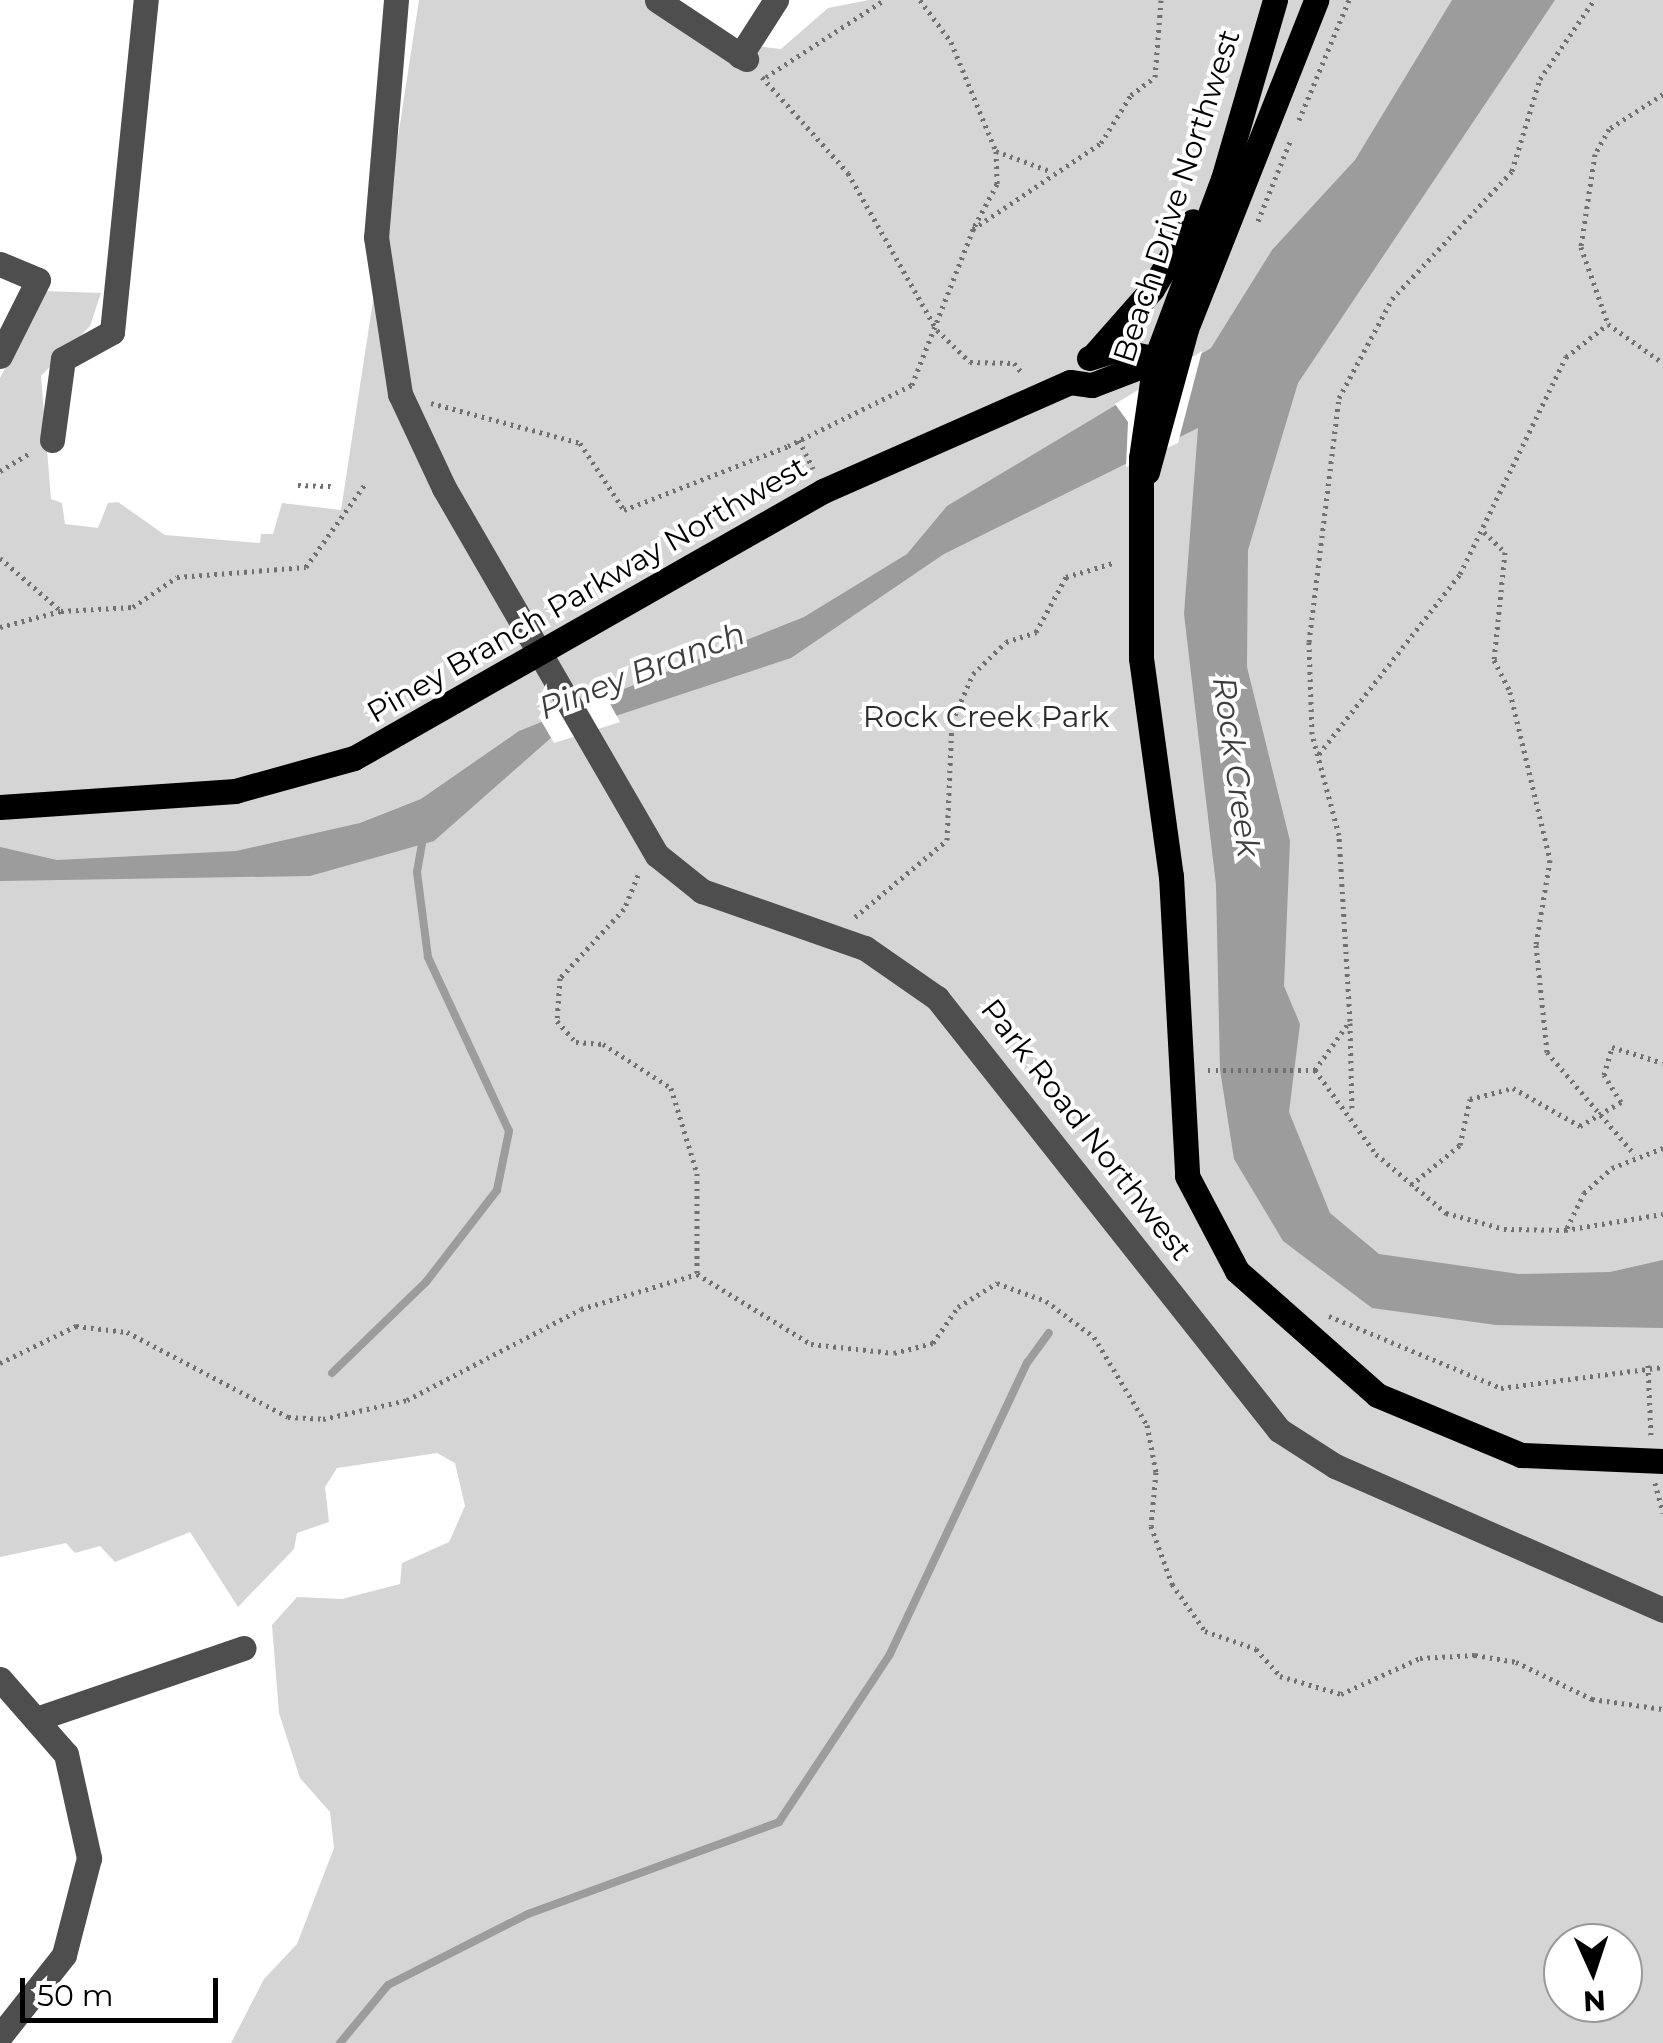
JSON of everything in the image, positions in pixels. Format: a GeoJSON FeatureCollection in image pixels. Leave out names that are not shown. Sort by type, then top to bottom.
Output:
{"type":"FeatureCollection","features":[{"type":"Feature","properties":{"kind":"main road","name":"Beach Drive Northwest"},"geometry":{"type":"LineString","coordinates":[[1274,0],[1235,142],[1164,368],[1148,472],[1142,679],[1174,904],[1177,1112],[1202,1219],[1288,1326],[1412,1416],[1522,1455],[1657,1462]]}},
{"type":"Feature","properties":{"kind":"main road","name":"Beach Drive Northwest"},"geometry":{"type":"LineString","coordinates":[[1164,368],[1291,70],[1316,0]]}},
{"type":"Feature","properties":{"kind":"main road"},"geometry":{"type":"LineString","coordinates":[[1291,70],[1326,0]]}},
{"type":"Feature","properties":{"kind":"main road","name":"Piney Branch Parkway Northwest"},"geometry":{"type":"LineString","coordinates":[[0,807],[235,791],[354,758],[771,518],[1070,382],[1166,269],[1235,142]]}},
{"type":"Feature","properties":{"kind":"main road"},"geometry":{"type":"LineString","coordinates":[[1093,356],[1115,350],[1164,368]]}},
{"type":"Feature","properties":{"kind":"main road","name":"Piney Branch Parkway Northwest"},"geometry":{"type":"LineString","coordinates":[[1070,382],[1092,385],[1164,368]]}},
{"type":"Feature","properties":{"kind":"street"},"geometry":{"type":"LineString","coordinates":[[52,440],[63,359],[112,332],[146,0]]}},
{"type":"Feature","properties":{"kind":"street","name":"Park Road Northwest"},"geometry":{"type":"LineString","coordinates":[[396,0],[376,237],[400,394],[444,488],[657,855],[702,891],[835,935],[937,998],[1280,1430],[1335,1466],[1663,1610]]}},
{"type":"Feature","properties":{"kind":"street"},"geometry":{"type":"LineString","coordinates":[[657,0],[750,65],[776,0]]}},
{"type":"Feature","properties":{"kind":"street"},"geometry":{"type":"LineString","coordinates":[[0,264],[38,280],[0,356]]}},
{"type":"Feature","properties":{"kind":"street"},"geometry":{"type":"LineString","coordinates":[[42,1717],[243,1648]]}},
{"type":"Feature","properties":{"kind":"street"},"geometry":{"type":"LineString","coordinates":[[0,1679],[42,1717],[82,1800],[87,1877],[64,1955],[0,2036]]}},
{"type":"Feature","properties":{"kind":"path"},"geometry":{"type":"LineString","coordinates":[[884,0],[750,65],[848,173],[938,330],[970,362],[1014,363],[1040,396]]}},
{"type":"Feature","properties":{"kind":"path"},"geometry":{"type":"LineString","coordinates":[[400,394],[580,443],[624,510],[912,385],[938,330],[973,229],[998,184],[996,152],[951,42],[920,0]]}},
{"type":"Feature","properties":{"kind":"path"},"geometry":{"type":"LineString","coordinates":[[973,229],[1051,171],[1100,143],[1131,95],[1155,77],[1161,0]]}},
{"type":"Feature","properties":{"kind":"path"},"geometry":{"type":"LineString","coordinates":[[1352,1115],[1339,835],[1318,754],[1308,642],[1339,398],[1392,299],[1512,171],[1540,80],[1594,0]]}},
{"type":"Feature","properties":{"kind":"path"},"geometry":{"type":"LineString","coordinates":[[1663,94],[1609,128],[1589,174],[1581,247],[1608,324],[1663,363]]}},
{"type":"Feature","properties":{"kind":"path"},"geometry":{"type":"LineString","coordinates":[[996,152],[1051,171]]}},
{"type":"Feature","properties":{"kind":"path"},"geometry":{"type":"LineString","coordinates":[[1318,754],[1484,532],[1522,434],[1566,357],[1608,324]]}},
{"type":"Feature","properties":{"kind":"path"},"geometry":{"type":"LineString","coordinates":[[0,471],[52,440]]}},
{"type":"Feature","properties":{"kind":"path"},"geometry":{"type":"LineString","coordinates":[[0,627],[61,611],[132,607],[177,576],[306,567],[366,483]]}},
{"type":"Feature","properties":{"kind":"path"},"geometry":{"type":"LineString","coordinates":[[298,485],[334,486]]}},
{"type":"Feature","properties":{"kind":"path"},"geometry":{"type":"LineString","coordinates":[[1484,532],[1505,552],[1494,660],[1510,692],[1550,860],[1536,928],[1547,1052],[1635,1155]]}},
{"type":"Feature","properties":{"kind":"path"},"geometry":{"type":"LineString","coordinates":[[0,558],[61,611]]}},
{"type":"Feature","properties":{"kind":"path"},"geometry":{"type":"LineString","coordinates":[[837,913],[852,919],[867,910],[947,840],[952,722],[972,674],[1006,642],[1036,632],[1066,578],[1125,560]]}},
{"type":"Feature","properties":{"kind":"path"},"geometry":{"type":"LineString","coordinates":[[638,875],[624,909],[560,978],[557,1021],[576,1042],[603,1044],[672,1088],[697,1173],[697,1274]]}},
{"type":"Feature","properties":{"kind":"path"},"geometry":{"type":"LineString","coordinates":[[1312,1070],[1350,1021]]}},
{"type":"Feature","properties":{"kind":"path"},"geometry":{"type":"LineString","coordinates":[[1411,1185],[1460,1146],[1470,1099],[1513,1088],[1580,1126],[1621,1102],[1604,1075],[1612,1047],[1663,1063]]}},
{"type":"Feature","properties":{"kind":"path"},"geometry":{"type":"LineString","coordinates":[[1198,1070],[1198,1085]]}},
{"type":"Feature","properties":{"kind":"path"},"geometry":{"type":"LineString","coordinates":[[1212,1070],[1312,1070],[1411,1185],[1446,1213],[1484,1225],[1565,1230],[1663,1214]]}},
{"type":"Feature","properties":{"kind":"path"},"geometry":{"type":"LineString","coordinates":[[1565,1230],[1584,1193],[1635,1155],[1663,1148]]}},
{"type":"Feature","properties":{"kind":"path"},"geometry":{"type":"LineString","coordinates":[[0,1363],[76,1326],[127,1332],[288,1417],[323,1420],[407,1400],[581,1310],[697,1274],[811,1344],[894,1353],[934,1342],[958,1307],[997,1283],[1046,1300],[1094,1337],[1147,1425],[1156,1472],[1151,1526],[1172,1584],[1205,1631],[1256,1649],[1280,1676],[1342,1694],[1420,1658],[1475,1655],[1516,1662],[1592,1699],[1663,1709]]}},
{"type":"Feature","properties":{"kind":"path"},"geometry":{"type":"LineString","coordinates":[[1322,1312],[1502,1388],[1648,1365],[1663,1366]]}},
{"type":"Feature","properties":{"kind":"path"},"geometry":{"type":"LineString","coordinates":[[1648,1365],[1663,1513]]}},
{"type":"Feature","properties":{"kind":"green space","name":"Rock Creek Park"},"geometry":{"type":"Polygon","coordinates":[[[419,0],[667,0],[740,44],[781,49],[828,8],[869,0],[1663,0],[1663,2043],[231,2043],[264,1979],[297,1944],[334,1848],[330,1812],[300,1778],[279,1713],[272,1625],[297,1597],[342,1599],[400,1584],[402,1563],[449,1542],[465,1506],[455,1463],[437,1453],[337,1468],[325,1487],[329,1522],[297,1533],[294,1549],[238,1607],[190,1532],[115,1562],[100,1546],[75,1553],[66,1543],[0,1557],[0,378],[45,291],[101,293],[90,326],[41,376],[51,499],[62,503],[65,524],[98,528],[108,503],[118,502],[165,535],[260,543],[261,534],[273,534],[282,503],[341,510],[419,0]]]}},
{"type":"Feature","properties":{"kind":"water","name":"Rock Creek"},"geometry":{"type":"Polygon","coordinates":[[[1452,0],[1555,0],[1298,383],[1248,550],[1247,667],[1290,841],[1284,986],[1300,1024],[1289,1112],[1330,1213],[1379,1254],[1519,1274],[1610,1272],[1663,1260],[1663,1328],[1496,1325],[1372,1308],[1283,1241],[1234,1159],[1220,1070],[1216,885],[1184,614],[1198,428],[944,554],[791,658],[552,737],[434,841],[310,876],[0,881],[0,847],[57,860],[236,851],[360,823],[421,799],[519,731],[804,617],[907,554],[947,506],[1211,348],[1272,250],[1355,160],[1452,0]]]}},
{"type":"Feature","properties":{"kind":"pier"},"geometry":{"type":"Polygon","coordinates":[[[1202,351],[1178,443],[1126,467],[1128,422],[1115,404],[1202,351]]]}},
{"type":"Feature","properties":{"kind":"pier"},"geometry":{"type":"Polygon","coordinates":[[[602,689],[620,722],[554,743],[539,717],[602,689]]]}},
{"type":"Feature","properties":{"kind":"waterway"},"geometry":{"type":"LineString","coordinates":[[332,1373],[426,1282],[497,1190],[509,1131],[428,957],[417,872],[423,837]]}},
{"type":"Feature","properties":{"kind":"waterway"},"geometry":{"type":"LineString","coordinates":[[340,2043],[388,1985],[528,1914],[779,1822],[890,1654],[1027,1363],[1049,1333]]}},
{"type":"Feature","properties":{"kind":"water label","name":"Piney Branch"},"geometry":{"type":"Point","coordinates":[642,671]}}]}
